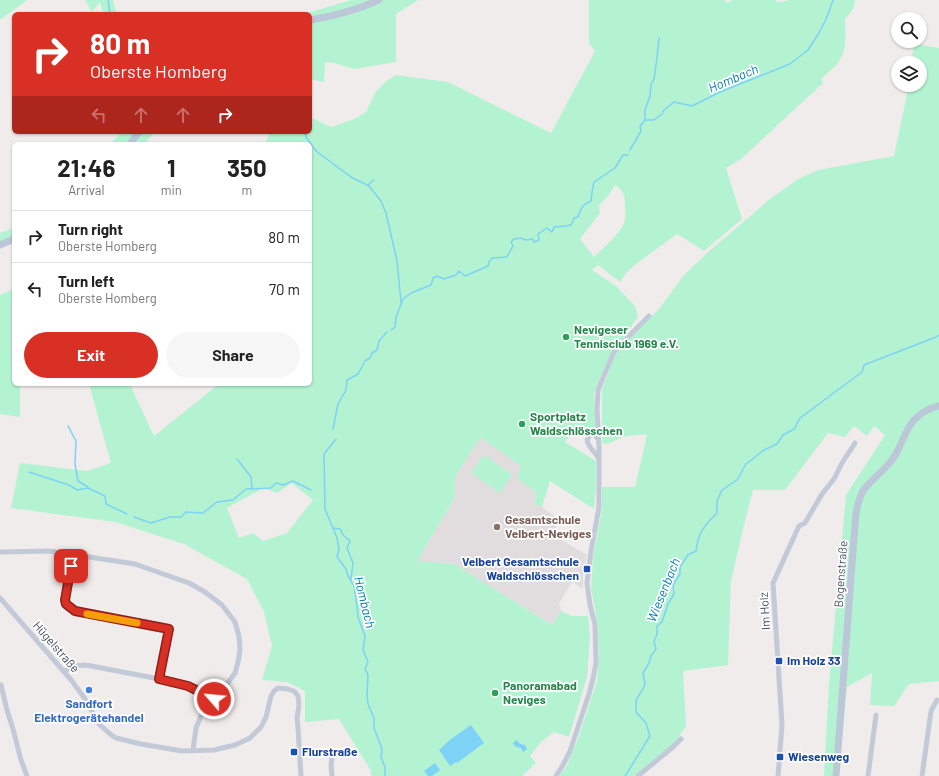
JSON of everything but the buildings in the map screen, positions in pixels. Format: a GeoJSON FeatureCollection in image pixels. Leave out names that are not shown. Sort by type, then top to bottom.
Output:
{"type":"FeatureCollection","features":[{"type":"Feature","properties":{"kind":"main road"},"geometry":{"type":"LineString","coordinates":[[312,20],[346,13],[379,0]]}},
{"type":"Feature","properties":{"kind":"main road"},"geometry":{"type":"LineString","coordinates":[[0,245],[12,240]]}},
{"type":"Feature","properties":{"kind":"main road","name":"Bogenstraße"},"geometry":{"type":"LineString","coordinates":[[836,776],[856,512],[859,501],[868,485],[894,458],[913,421],[930,408],[939,406]]}},
{"type":"Feature","properties":{"kind":"street"},"geometry":{"type":"LineString","coordinates":[[556,776],[570,751],[589,694],[596,663],[595,624],[590,605],[587,582],[598,507],[599,490],[598,390],[617,348],[649,316]]}},
{"type":"Feature","properties":{"kind":"street"},"geometry":{"type":"LineString","coordinates":[[598,440],[595,435],[592,434],[587,440],[588,446],[598,457]]}},
{"type":"Feature","properties":{"kind":"street","name":"Im Holz"},"geometry":{"type":"LineString","coordinates":[[778,776],[782,726],[773,583],[799,526],[804,523],[822,494],[834,479],[855,443]]}},
{"type":"Feature","properties":{"kind":"street"},"geometry":{"type":"LineString","coordinates":[[0,552],[50,551],[135,564],[188,583],[205,592],[222,605],[234,622],[239,636],[240,650],[238,662],[235,673],[225,687],[204,709],[196,728],[193,750]]}},
{"type":"Feature","properties":{"kind":"street"},"geometry":{"type":"LineString","coordinates":[[74,554],[65,600],[68,606],[75,611],[88,614],[169,629],[159,679]]}},
{"type":"Feature","properties":{"kind":"street","name":"Hügelstraße"},"geometry":{"type":"LineString","coordinates":[[0,598],[72,681],[85,699],[99,724],[116,738],[182,751],[214,750],[235,745],[250,738],[256,733],[263,722],[274,691],[278,688],[288,688],[294,691],[298,696],[299,705],[297,723],[301,776]]}},
{"type":"Feature","properties":{"kind":"street"},"geometry":{"type":"LineString","coordinates":[[64,671],[74,666],[86,665],[188,686],[214,699]]}},
{"type":"Feature","properties":{"kind":"street"},"geometry":{"type":"LineString","coordinates":[[1,686],[19,754],[27,776]]}},
{"type":"Feature","properties":{"kind":"street"},"geometry":{"type":"LineString","coordinates":[[922,776],[931,711],[937,700]]}},
{"type":"Feature","properties":{"kind":"street"},"geometry":{"type":"LineString","coordinates":[[868,776],[876,715]]}},
{"type":"Feature","properties":{"kind":"street"},"geometry":{"type":"LineString","coordinates":[[638,776],[681,739]]}},
{"type":"Feature","properties":{"kind":"street"},"geometry":{"type":"LineString","coordinates":[[332,776],[331,765],[333,751]]}},
{"type":"Feature","properties":{"kind":"shaded area","name":"Gesamtschule Velbert-Neviges"},"geometry":{"type":"Polygon","coordinates":[[[480,436],[521,466],[536,492],[534,504],[542,507],[559,519],[553,535],[587,555],[583,575],[583,589],[572,582],[559,604],[561,611],[552,625],[454,564],[416,562],[455,497],[455,478],[480,436]]]}},
{"type":"Feature","properties":{"kind":"green space"},"geometry":{"type":"Polygon","coordinates":[[[0,0],[27,0],[0,20],[0,0]]]}},
{"type":"Feature","properties":{"kind":"green space"},"geometry":{"type":"Polygon","coordinates":[[[85,0],[113,0],[116,12],[102,12],[100,2],[92,12],[85,0]]]}},
{"type":"Feature","properties":{"kind":"green space"},"geometry":{"type":"Polygon","coordinates":[[[351,0],[418,0],[396,14],[396,62],[354,69],[325,62],[324,82],[312,79],[312,12],[311,12],[351,0]]]}},
{"type":"Feature","properties":{"kind":"green space"},"geometry":{"type":"Polygon","coordinates":[[[589,0],[725,0],[727,3],[733,0],[776,0],[777,2],[788,0],[855,0],[853,8],[845,19],[845,47],[843,53],[838,63],[821,79],[823,83],[741,159],[726,168],[742,219],[704,251],[677,234],[636,264],[627,272],[620,282],[598,265],[592,270],[616,286],[635,306],[638,317],[609,358],[596,387],[594,395],[596,433],[580,425],[573,436],[570,435],[565,442],[596,461],[594,509],[550,481],[542,507],[534,504],[536,492],[517,479],[521,466],[480,437],[455,478],[455,497],[417,561],[454,564],[552,625],[561,611],[572,616],[588,616],[590,637],[587,677],[569,737],[554,732],[542,741],[530,756],[536,763],[522,776],[371,776],[371,771],[339,719],[305,722],[305,691],[287,682],[262,680],[272,646],[264,612],[247,579],[184,544],[115,522],[11,508],[20,463],[87,471],[111,463],[90,386],[132,386],[154,436],[216,386],[312,386],[312,142],[266,142],[269,134],[312,134],[312,118],[331,127],[354,119],[366,112],[375,93],[385,82],[396,75],[448,82],[551,133],[595,51],[589,43],[589,0]],[[615,185],[608,196],[599,205],[600,213],[580,239],[594,257],[617,234],[625,219],[624,196],[620,189],[615,185]],[[292,483],[277,493],[264,488],[227,508],[239,538],[253,533],[263,541],[287,533],[313,500],[292,483]]]}},
{"type":"Feature","properties":{"kind":"green space"},"geometry":{"type":"Polygon","coordinates":[[[927,46],[939,48],[939,681],[909,684],[894,706],[870,705],[872,673],[847,687],[838,776],[824,776],[829,684],[846,495],[885,435],[874,426],[867,436],[854,426],[845,437],[828,433],[785,490],[753,490],[731,581],[728,665],[683,671],[686,726],[675,743],[634,776],[559,776],[566,767],[577,741],[597,681],[599,652],[597,620],[591,588],[593,558],[602,508],[602,487],[635,487],[647,435],[622,438],[608,444],[602,443],[602,390],[614,357],[619,349],[659,309],[684,275],[707,253],[770,199],[798,179],[818,170],[894,156],[908,92],[927,92],[927,56],[913,56],[914,48],[927,48],[927,46]]]}},
{"type":"Feature","properties":{"kind":"green space"},"geometry":{"type":"Polygon","coordinates":[[[120,134],[152,134],[146,142],[112,142],[120,134]]]}},
{"type":"Feature","properties":{"kind":"green space"},"geometry":{"type":"Polygon","coordinates":[[[12,229],[12,237],[0,242],[0,233],[12,229]]]}},
{"type":"Feature","properties":{"kind":"green space"},"geometry":{"type":"Polygon","coordinates":[[[12,290],[12,386],[20,386],[20,417],[0,414],[0,295],[12,290]]]}},
{"type":"Feature","properties":{"kind":"green space"},"geometry":{"type":"Polygon","coordinates":[[[484,455],[512,474],[500,493],[471,473],[484,455]]]}},
{"type":"Feature","properties":{"kind":"water"},"geometry":{"type":"Polygon","coordinates":[[[471,725],[484,743],[457,763],[456,762],[450,766],[439,750],[451,739],[471,725]]]}},
{"type":"Feature","properties":{"kind":"water"},"geometry":{"type":"Polygon","coordinates":[[[517,740],[520,744],[525,745],[527,749],[523,752],[521,748],[516,747],[513,743],[517,740]]]}},
{"type":"Feature","properties":{"kind":"water"},"geometry":{"type":"Polygon","coordinates":[[[435,763],[440,770],[432,776],[428,776],[424,771],[435,763]]]}},
{"type":"Feature","properties":{"kind":"waterway"},"geometry":{"type":"LineString","coordinates":[[108,0],[110,12]]}},
{"type":"Feature","properties":{"kind":"waterway","name":"Hombach"},"geometry":{"type":"LineString","coordinates":[[630,150],[641,131],[640,126],[645,120],[654,120],[674,102],[692,106],[720,92],[790,64],[808,50],[819,33],[833,0]]}},
{"type":"Feature","properties":{"kind":"waterway"},"geometry":{"type":"LineString","coordinates":[[645,120],[645,110],[650,96],[651,85],[654,79],[659,38]]}},
{"type":"Feature","properties":{"kind":"waterway"},"geometry":{"type":"LineString","coordinates":[[305,134],[310,142]]}},
{"type":"Feature","properties":{"kind":"waterway"},"geometry":{"type":"LineString","coordinates":[[312,145],[316,151],[351,177],[369,186],[381,201],[386,213],[397,261],[401,302]]}},
{"type":"Feature","properties":{"kind":"waterway","name":"Hombach"},"geometry":{"type":"LineString","coordinates":[[391,330],[395,327],[396,317],[403,299],[411,293],[431,285],[433,278],[437,276],[444,279],[456,275],[459,271],[465,276],[488,266],[492,258],[507,257],[513,246],[511,242],[514,239],[533,239],[534,242],[539,240],[538,234],[547,228],[552,232],[554,227],[571,225],[574,218],[578,217],[582,207],[591,201],[594,182],[615,168],[623,155],[628,155]]}},
{"type":"Feature","properties":{"kind":"waterway"},"geometry":{"type":"LineString","coordinates":[[368,185],[374,180]]}},
{"type":"Feature","properties":{"kind":"waterway","name":"Hombach"},"geometry":{"type":"LineString","coordinates":[[333,429],[338,404],[346,390],[347,380],[358,374],[365,361],[377,350],[379,341],[387,332]]}},
{"type":"Feature","properties":{"kind":"waterway","name":"Wiesenbach"},"geometry":{"type":"LineString","coordinates":[[625,776],[650,736],[646,723],[636,712],[636,700],[645,684],[643,673],[656,649],[654,641],[657,634],[657,626],[662,622],[668,604],[674,594],[673,585],[680,574],[680,567],[688,555],[696,551],[698,539],[702,530],[717,513],[717,501],[722,490],[737,480],[746,464],[764,450],[777,444],[783,435],[794,429],[800,418],[862,372],[864,365],[939,335]]}},
{"type":"Feature","properties":{"kind":"waterway"},"geometry":{"type":"LineString","coordinates":[[68,426],[76,441],[75,464],[78,481],[88,487]]}},
{"type":"Feature","properties":{"kind":"waterway","name":"Hombach"},"geometry":{"type":"LineString","coordinates":[[336,439],[324,454],[325,509],[337,538],[339,549],[337,557],[346,569],[354,586],[358,617],[365,636],[363,650],[368,662],[365,669],[368,675],[368,704],[374,718],[374,728],[382,749],[381,757],[385,767],[385,776]]}},
{"type":"Feature","properties":{"kind":"waterway"},"geometry":{"type":"LineString","coordinates":[[237,459],[251,477],[252,489]]}},
{"type":"Feature","properties":{"kind":"waterway"},"geometry":{"type":"LineString","coordinates":[[29,472],[69,485],[77,490],[88,488],[105,496],[106,504],[127,514]]}},
{"type":"Feature","properties":{"kind":"waterway"},"geometry":{"type":"LineString","coordinates":[[134,517],[151,523],[170,517],[181,517],[186,512],[203,513],[217,502],[233,500],[246,489],[271,488],[276,483],[283,485],[293,481],[311,490]]}},
{"type":"Feature","properties":{"kind":"waterway"},"geometry":{"type":"LineString","coordinates":[[333,528],[340,529],[343,535],[350,541],[347,548],[353,563],[351,579]]}},
{"type":"Feature","properties":{"kind":"slow traffic"},"geometry":{"type":"LineString","coordinates":[[87,614],[137,623]]}},
{"type":"Feature","properties":{"kind":"place","name":"Nevigeser Tennisclub 1969 e.V."},"geometry":{"type":"Point","coordinates":[566,337]}},
{"type":"Feature","properties":{"kind":"place","name":"Sportplatz Waldschlösschen"},"geometry":{"type":"Point","coordinates":[522,424]}},
{"type":"Feature","properties":{"kind":"place","name":"Gesamtschule Velbert-Neviges"},"geometry":{"type":"Point","coordinates":[497,527]}},
{"type":"Feature","properties":{"kind":"place","name":"Velbert Gesamtschule Waldschlösschen"},"geometry":{"type":"Point","coordinates":[587,569]}},
{"type":"Feature","properties":{"kind":"place","name":"Im Holz 33"},"geometry":{"type":"Point","coordinates":[779,661]}},
{"type":"Feature","properties":{"kind":"place","name":"Sandfort Elektrogerätehandel"},"geometry":{"type":"Point","coordinates":[89,690]}},
{"type":"Feature","properties":{"kind":"place","name":"Panoramabad Neviges"},"geometry":{"type":"Point","coordinates":[495,693]}},
{"type":"Feature","properties":{"kind":"place","name":"Flurstraße"},"geometry":{"type":"Point","coordinates":[294,752]}},
{"type":"Feature","properties":{"kind":"place","name":"Wiesenweg"},"geometry":{"type":"Point","coordinates":[780,757]}},
{"type":"Feature","properties":{"kind":"route"},"geometry":{"type":"LineString","coordinates":[[71,566],[65,600],[68,606],[75,611],[88,614],[169,629],[159,679],[188,686],[214,699]]}}]}
